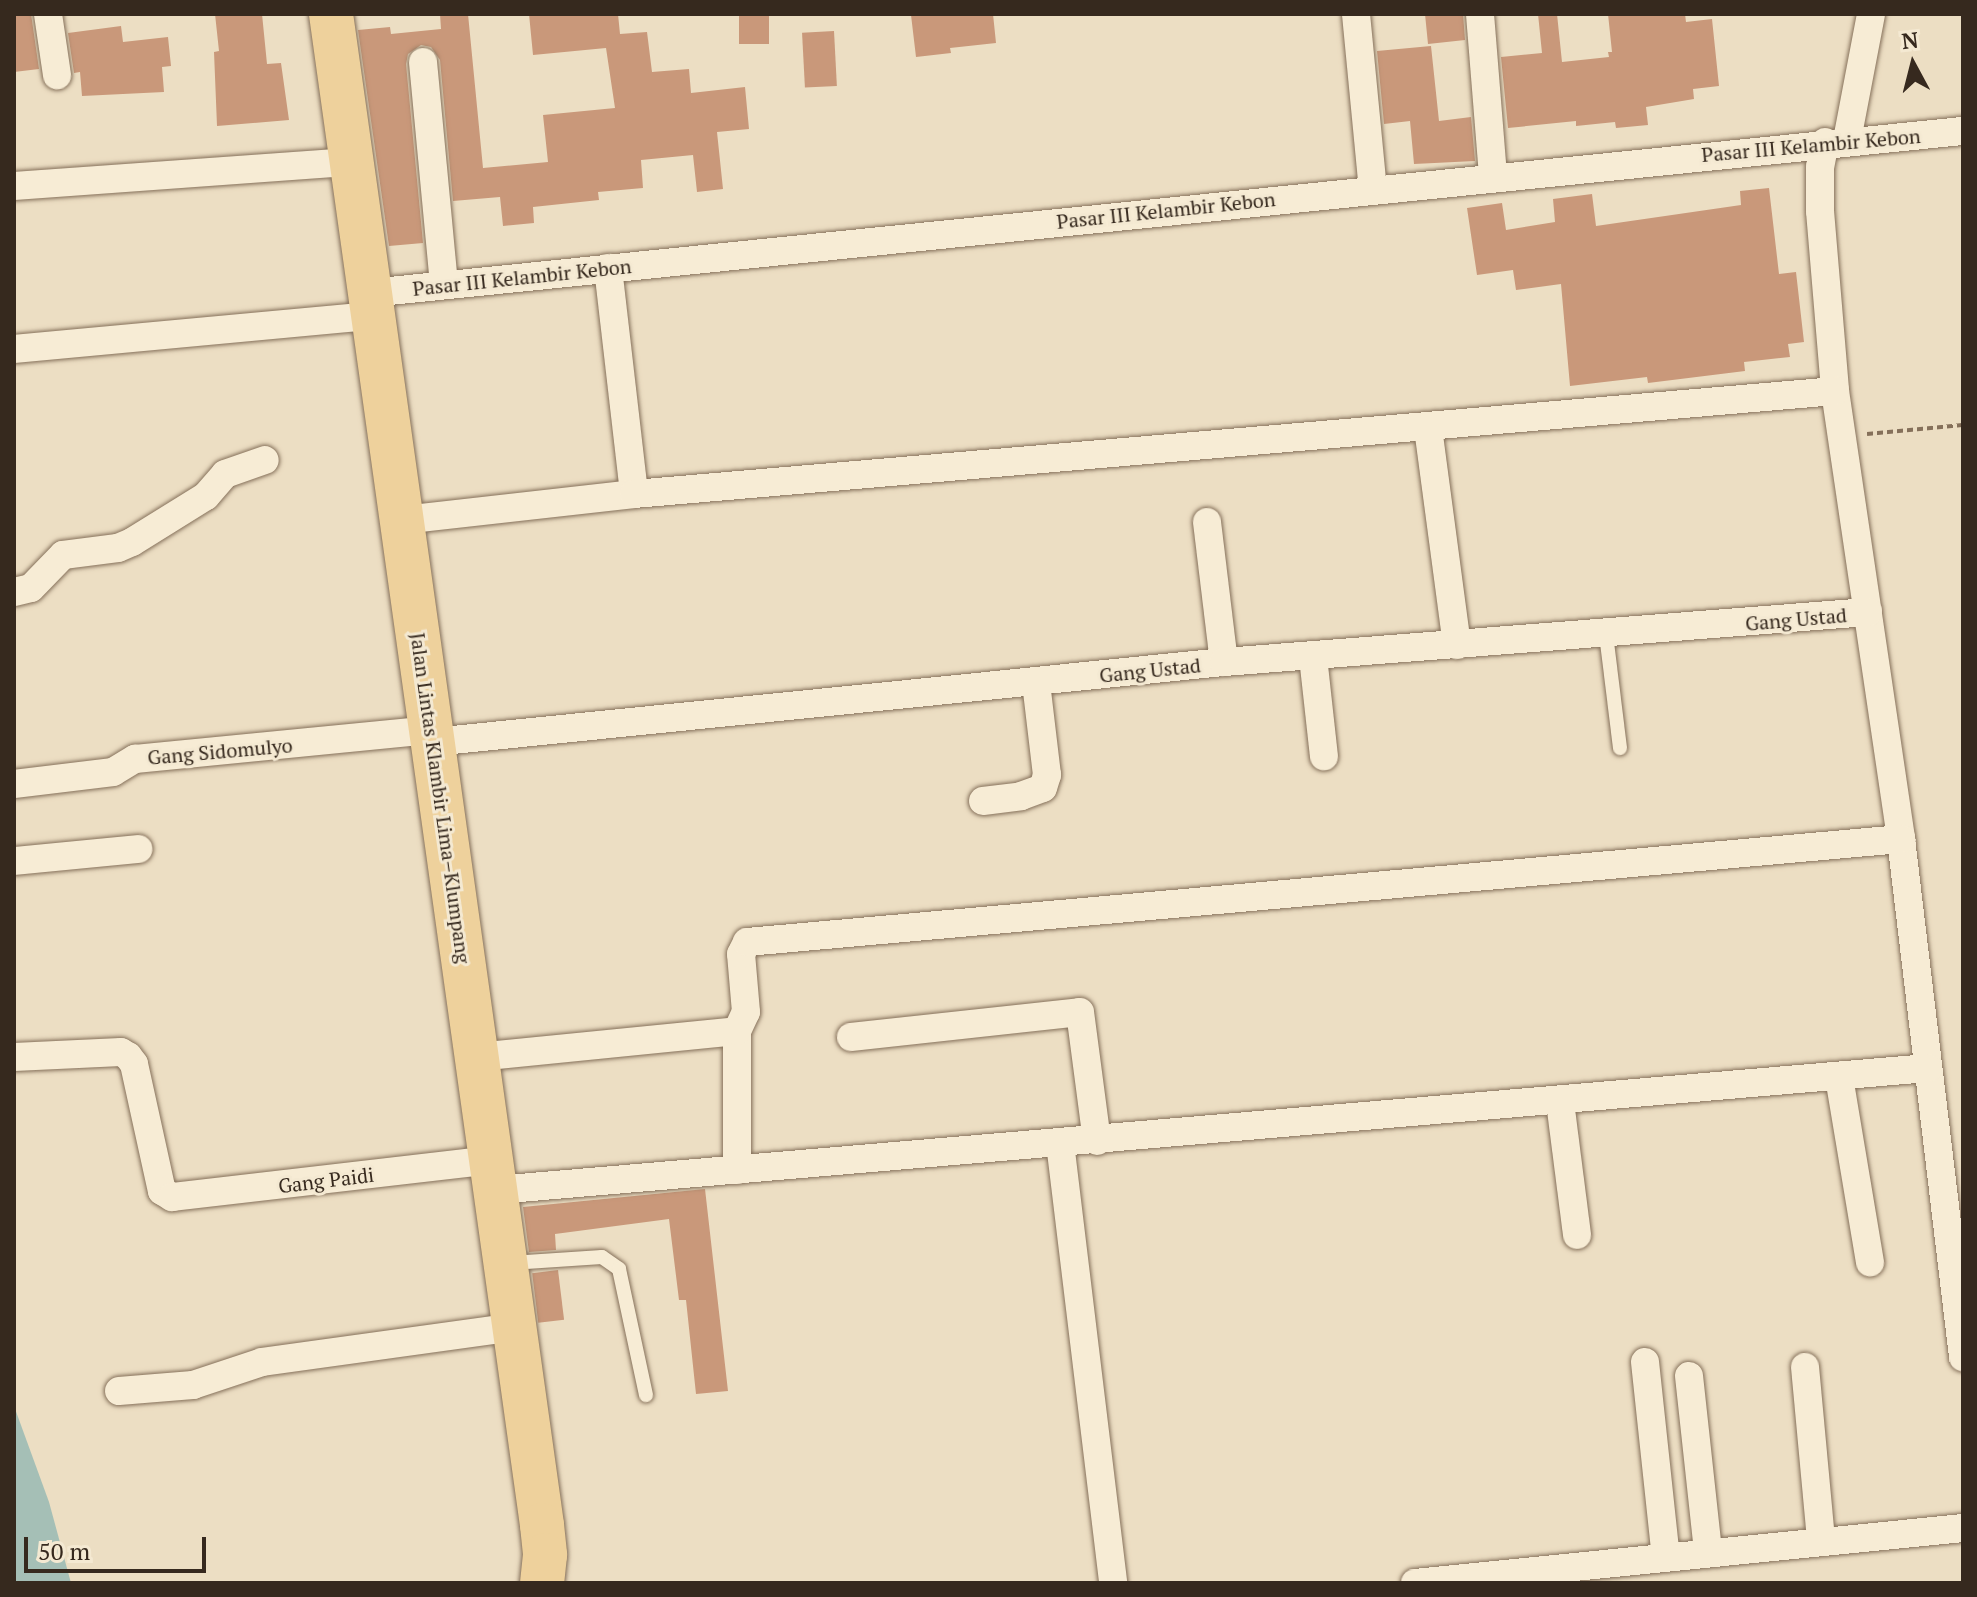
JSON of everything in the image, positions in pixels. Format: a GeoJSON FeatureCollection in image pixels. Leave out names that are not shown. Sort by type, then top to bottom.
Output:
{"type":"FeatureCollection","features":[{"type":"Feature","properties":{"kind":"main road","name":"Jalan Lintas Klambir Lima–Klumpang"},"geometry":{"type":"LineString","coordinates":[[331,14],[542,1525],[545,1555],[542,1583]]}},
{"type":"Feature","properties":{"kind":"street"},"geometry":{"type":"LineString","coordinates":[[48,14],[57,75]]}},
{"type":"Feature","properties":{"kind":"street"},"geometry":{"type":"LineString","coordinates":[[1356,14],[1373,189]]}},
{"type":"Feature","properties":{"kind":"street"},"geometry":{"type":"LineString","coordinates":[[1480,14],[1493,177]]}},
{"type":"Feature","properties":{"kind":"street"},"geometry":{"type":"LineString","coordinates":[[1871,14],[1836,141],[1820,167],[1820,211],[1835,391],[1845,438],[1901,839],[1963,1357]]}},
{"type":"Feature","properties":{"kind":"street"},"geometry":{"type":"LineString","coordinates":[[423,62],[444,285]]}},
{"type":"Feature","properties":{"kind":"street","name":"Pasar III Kelambir Kebon"},"geometry":{"type":"LineString","coordinates":[[372,304],[444,285],[1836,141],[1963,131]]}},
{"type":"Feature","properties":{"kind":"street"},"geometry":{"type":"LineString","coordinates":[[14,186],[350,162]]}},
{"type":"Feature","properties":{"kind":"street"},"geometry":{"type":"LineString","coordinates":[[608,268],[634,494]]}},
{"type":"Feature","properties":{"kind":"street"},"geometry":{"type":"LineString","coordinates":[[14,349],[372,304]]}},
{"type":"Feature","properties":{"kind":"street"},"geometry":{"type":"LineString","coordinates":[[402,520],[634,494],[1835,391]]}},
{"type":"Feature","properties":{"kind":"street"},"geometry":{"type":"LineString","coordinates":[[1428,428],[1457,645]]}},
{"type":"Feature","properties":{"kind":"street"},"geometry":{"type":"LineString","coordinates":[[14,592],[31,588],[63,555],[118,548],[132,542],[206,496],[225,474],[265,460]]}},
{"type":"Feature","properties":{"kind":"street"},"geometry":{"type":"LineString","coordinates":[[1207,522],[1224,662]]}},
{"type":"Feature","properties":{"kind":"street","name":"Gang Ustad"},"geometry":{"type":"LineString","coordinates":[[432,736],[1036,683],[1224,662],[1868,612]]}},
{"type":"Feature","properties":{"kind":"street"},"geometry":{"type":"LineString","coordinates":[[1313,657],[1324,756]]}},
{"type":"Feature","properties":{"kind":"street"},"geometry":{"type":"LineString","coordinates":[[983,801],[1037,793],[1043,788],[1047,775],[1036,683]]}},
{"type":"Feature","properties":{"kind":"street","name":"Gang Sidomulyo"},"geometry":{"type":"LineString","coordinates":[[14,784],[113,772],[135,759],[432,736]]}},
{"type":"Feature","properties":{"kind":"street"},"geometry":{"type":"LineString","coordinates":[[737,1170],[737,1031],[746,1012],[741,954],[747,942],[1901,839]]}},
{"type":"Feature","properties":{"kind":"street"},"geometry":{"type":"LineString","coordinates":[[14,861],[138,849]]}},
{"type":"Feature","properties":{"kind":"street"},"geometry":{"type":"LineString","coordinates":[[851,1037],[1080,1012],[1097,1141]]}},
{"type":"Feature","properties":{"kind":"street"},"geometry":{"type":"LineString","coordinates":[[477,1057],[737,1031]]}},
{"type":"Feature","properties":{"kind":"street","name":"Gang Paidi"},"geometry":{"type":"LineString","coordinates":[[14,1057],[121,1052],[128,1056],[134,1064],[162,1191],[179,1197],[494,1175],[737,1170],[1560,1102],[1928,1068]]}},
{"type":"Feature","properties":{"kind":"street"},"geometry":{"type":"LineString","coordinates":[[1839,1077],[1870,1262]]}},
{"type":"Feature","properties":{"kind":"street"},"geometry":{"type":"LineString","coordinates":[[1560,1102],[1577,1235]]}},
{"type":"Feature","properties":{"kind":"street"},"geometry":{"type":"LineString","coordinates":[[1060,1143],[1113,1583]]}},
{"type":"Feature","properties":{"kind":"street"},"geometry":{"type":"LineString","coordinates":[[119,1391],[193,1385],[262,1362],[515,1327]]}},
{"type":"Feature","properties":{"kind":"street"},"geometry":{"type":"LineString","coordinates":[[1645,1362],[1666,1557]]}},
{"type":"Feature","properties":{"kind":"street"},"geometry":{"type":"LineString","coordinates":[[1805,1367],[1821,1540]]}},
{"type":"Feature","properties":{"kind":"street"},"geometry":{"type":"LineString","coordinates":[[1689,1376],[1708,1552]]}},
{"type":"Feature","properties":{"kind":"street"},"geometry":{"type":"LineString","coordinates":[[1415,1583],[1963,1528]]}},
{"type":"Feature","properties":{"kind":"lane"},"geometry":{"type":"LineString","coordinates":[[1606,634],[1620,748]]}},
{"type":"Feature","properties":{"kind":"lane"},"geometry":{"type":"LineString","coordinates":[[506,1264],[602,1257],[619,1269],[646,1395]]}},
{"type":"Feature","properties":{"kind":"path"},"geometry":{"type":"LineString","coordinates":[[1845,438],[1963,425]]}},
{"type":"Feature","properties":{"kind":"water"},"geometry":{"type":"Polygon","coordinates":[[[14,1406],[49,1502],[71,1583],[14,1583],[14,1406]]]}},
{"type":"Feature","properties":{"kind":"building"},"geometry":{"type":"Polygon","coordinates":[[[14,14],[31,14],[39,69],[14,72],[14,14]]]}},
{"type":"Feature","properties":{"kind":"building"},"geometry":{"type":"Polygon","coordinates":[[[215,14],[262,14],[267,64],[281,63],[289,120],[217,126],[214,52],[219,51],[215,14]]]}},
{"type":"Feature","properties":{"kind":"building"},"geometry":{"type":"Polygon","coordinates":[[[440,14],[468,14],[483,168],[548,162],[543,115],[615,108],[606,48],[533,55],[529,14],[618,14],[620,34],[647,32],[652,72],[689,69],[691,93],[745,87],[749,129],[717,132],[723,189],[697,192],[693,155],[641,160],[643,188],[598,192],[599,200],[533,207],[534,223],[503,226],[500,197],[453,201],[440,60],[431,47],[421,45],[408,54],[406,64],[423,243],[389,246],[358,30],[390,27],[391,34],[441,29],[440,14]]]}},
{"type":"Feature","properties":{"kind":"building"},"geometry":{"type":"Polygon","coordinates":[[[739,14],[769,14],[769,44],[739,44],[739,14]]]}},
{"type":"Feature","properties":{"kind":"building"},"geometry":{"type":"Polygon","coordinates":[[[993,14],[996,43],[950,48],[951,53],[916,57],[911,15],[993,14]]]}},
{"type":"Feature","properties":{"kind":"building"},"geometry":{"type":"Polygon","coordinates":[[[1425,14],[1463,14],[1465,40],[1428,44],[1425,14]]]}},
{"type":"Feature","properties":{"kind":"building"},"geometry":{"type":"Polygon","coordinates":[[[1538,14],[1557,14],[1562,62],[1609,57],[1608,52],[1612,52],[1608,14],[1685,14],[1686,22],[1712,19],[1719,86],[1693,89],[1694,99],[1646,107],[1648,125],[1616,128],[1615,122],[1576,126],[1576,121],[1508,128],[1501,57],[1542,53],[1538,14]]]}},
{"type":"Feature","properties":{"kind":"building"},"geometry":{"type":"Polygon","coordinates":[[[121,26],[123,42],[168,37],[171,66],[162,67],[164,92],[82,96],[80,72],[74,73],[68,33],[121,26]]]}},
{"type":"Feature","properties":{"kind":"building"},"geometry":{"type":"Polygon","coordinates":[[[834,31],[837,86],[805,88],[802,33],[834,31]]]}},
{"type":"Feature","properties":{"kind":"building"},"geometry":{"type":"Polygon","coordinates":[[[1431,46],[1439,121],[1471,117],[1475,161],[1414,164],[1410,121],[1384,124],[1377,51],[1431,46]]]}},
{"type":"Feature","properties":{"kind":"building"},"geometry":{"type":"Polygon","coordinates":[[[1769,188],[1779,274],[1796,272],[1804,342],[1788,344],[1790,357],[1744,362],[1745,371],[1648,383],[1647,377],[1570,386],[1561,284],[1516,290],[1513,270],[1477,275],[1467,208],[1502,203],[1506,230],[1555,222],[1553,199],[1592,194],[1596,226],[1741,205],[1740,191],[1769,188]]]}},
{"type":"Feature","properties":{"kind":"building"},"geometry":{"type":"Polygon","coordinates":[[[705,1189],[728,1391],[696,1394],[686,1300],[679,1300],[669,1219],[555,1234],[556,1250],[529,1252],[523,1207],[705,1189]]]}},
{"type":"Feature","properties":{"kind":"building"},"geometry":{"type":"Polygon","coordinates":[[[558,1270],[564,1320],[538,1323],[532,1273],[558,1270]]]}}]}
